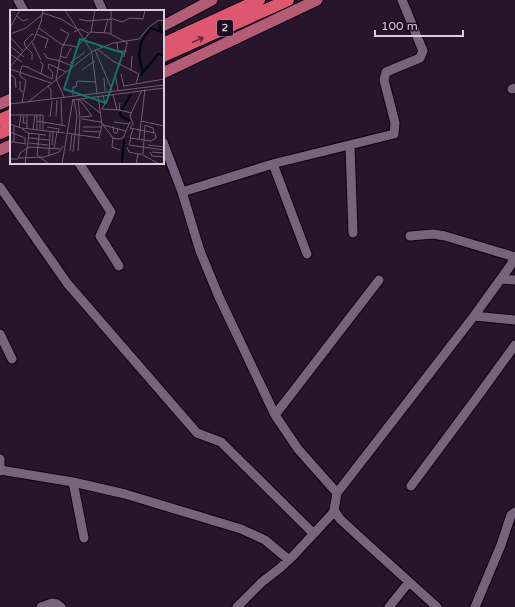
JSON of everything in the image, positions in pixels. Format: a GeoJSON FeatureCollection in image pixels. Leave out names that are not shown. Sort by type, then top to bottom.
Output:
{"type":"FeatureCollection","features":[{"type":"Feature","properties":{"kind":"highway","name":"2"},"geometry":{"type":"LineString","coordinates":[[164,44],[259,0]]}},
{"type":"Feature","properties":{"kind":"highway","name":"2"},"geometry":{"type":"LineString","coordinates":[[164,56],[288,0]]}},
{"type":"Feature","properties":{"kind":"highway"},"geometry":{"type":"LineString","coordinates":[[0,120],[10,115]]}},
{"type":"Feature","properties":{"kind":"highway"},"geometry":{"type":"LineString","coordinates":[[0,133],[10,128]]}},
{"type":"Feature","properties":{"kind":"main road"},"geometry":{"type":"LineString","coordinates":[[164,25],[212,0]]}},
{"type":"Feature","properties":{"kind":"main road"},"geometry":{"type":"LineString","coordinates":[[164,73],[317,0]]}},
{"type":"Feature","properties":{"kind":"main road"},"geometry":{"type":"LineString","coordinates":[[0,104],[10,99]]}},
{"type":"Feature","properties":{"kind":"main road"},"geometry":{"type":"LineString","coordinates":[[0,150],[10,145]]}},
{"type":"Feature","properties":{"kind":"street"},"geometry":{"type":"LineString","coordinates":[[18,0],[23,10]]}},
{"type":"Feature","properties":{"kind":"street"},"geometry":{"type":"LineString","coordinates":[[98,0],[103,10]]}},
{"type":"Feature","properties":{"kind":"street"},"geometry":{"type":"LineString","coordinates":[[182,192],[273,164],[394,134],[395,123],[384,80],[386,72],[420,58],[423,51],[402,0]]}},
{"type":"Feature","properties":{"kind":"street"},"geometry":{"type":"LineString","coordinates":[[164,145],[182,192],[200,251],[219,297],[275,415],[298,449],[337,493]]}},
{"type":"Feature","properties":{"kind":"street"},"geometry":{"type":"LineString","coordinates":[[350,145],[353,233]]}},
{"type":"Feature","properties":{"kind":"street"},"geometry":{"type":"LineString","coordinates":[[80,164],[111,212],[100,236],[119,266]]}},
{"type":"Feature","properties":{"kind":"street"},"geometry":{"type":"LineString","coordinates":[[273,164],[306,254]]}},
{"type":"Feature","properties":{"kind":"street"},"geometry":{"type":"LineString","coordinates":[[0,187],[67,283],[197,433],[221,442],[313,533]]}},
{"type":"Feature","properties":{"kind":"street"},"geometry":{"type":"LineString","coordinates":[[237,607],[262,582],[289,560],[334,510],[337,493],[474,316],[515,257],[445,236],[433,234],[410,236]]}},
{"type":"Feature","properties":{"kind":"street"},"geometry":{"type":"LineString","coordinates":[[501,279],[515,280]]}},
{"type":"Feature","properties":{"kind":"street"},"geometry":{"type":"LineString","coordinates":[[275,415],[379,280]]}},
{"type":"Feature","properties":{"kind":"street"},"geometry":{"type":"LineString","coordinates":[[474,316],[515,320]]}},
{"type":"Feature","properties":{"kind":"street"},"geometry":{"type":"LineString","coordinates":[[0,334],[12,359]]}},
{"type":"Feature","properties":{"kind":"street"},"geometry":{"type":"LineString","coordinates":[[411,486],[515,345]]}},
{"type":"Feature","properties":{"kind":"street"},"geometry":{"type":"LineString","coordinates":[[0,459],[0,471],[73,482],[125,494],[241,529],[266,540],[289,560]]}},
{"type":"Feature","properties":{"kind":"street"},"geometry":{"type":"LineString","coordinates":[[73,482],[84,538]]}},
{"type":"Feature","properties":{"kind":"street"},"geometry":{"type":"LineString","coordinates":[[334,510],[340,519],[437,607]]}},
{"type":"Feature","properties":{"kind":"street"},"geometry":{"type":"LineString","coordinates":[[475,607],[511,514],[515,512]]}},
{"type":"Feature","properties":{"kind":"street"},"geometry":{"type":"LineString","coordinates":[[389,607],[409,582]]}},
{"type":"Feature","properties":{"kind":"street"},"geometry":{"type":"LineString","coordinates":[[41,607],[52,604],[57,604],[61,607]]}}]}
